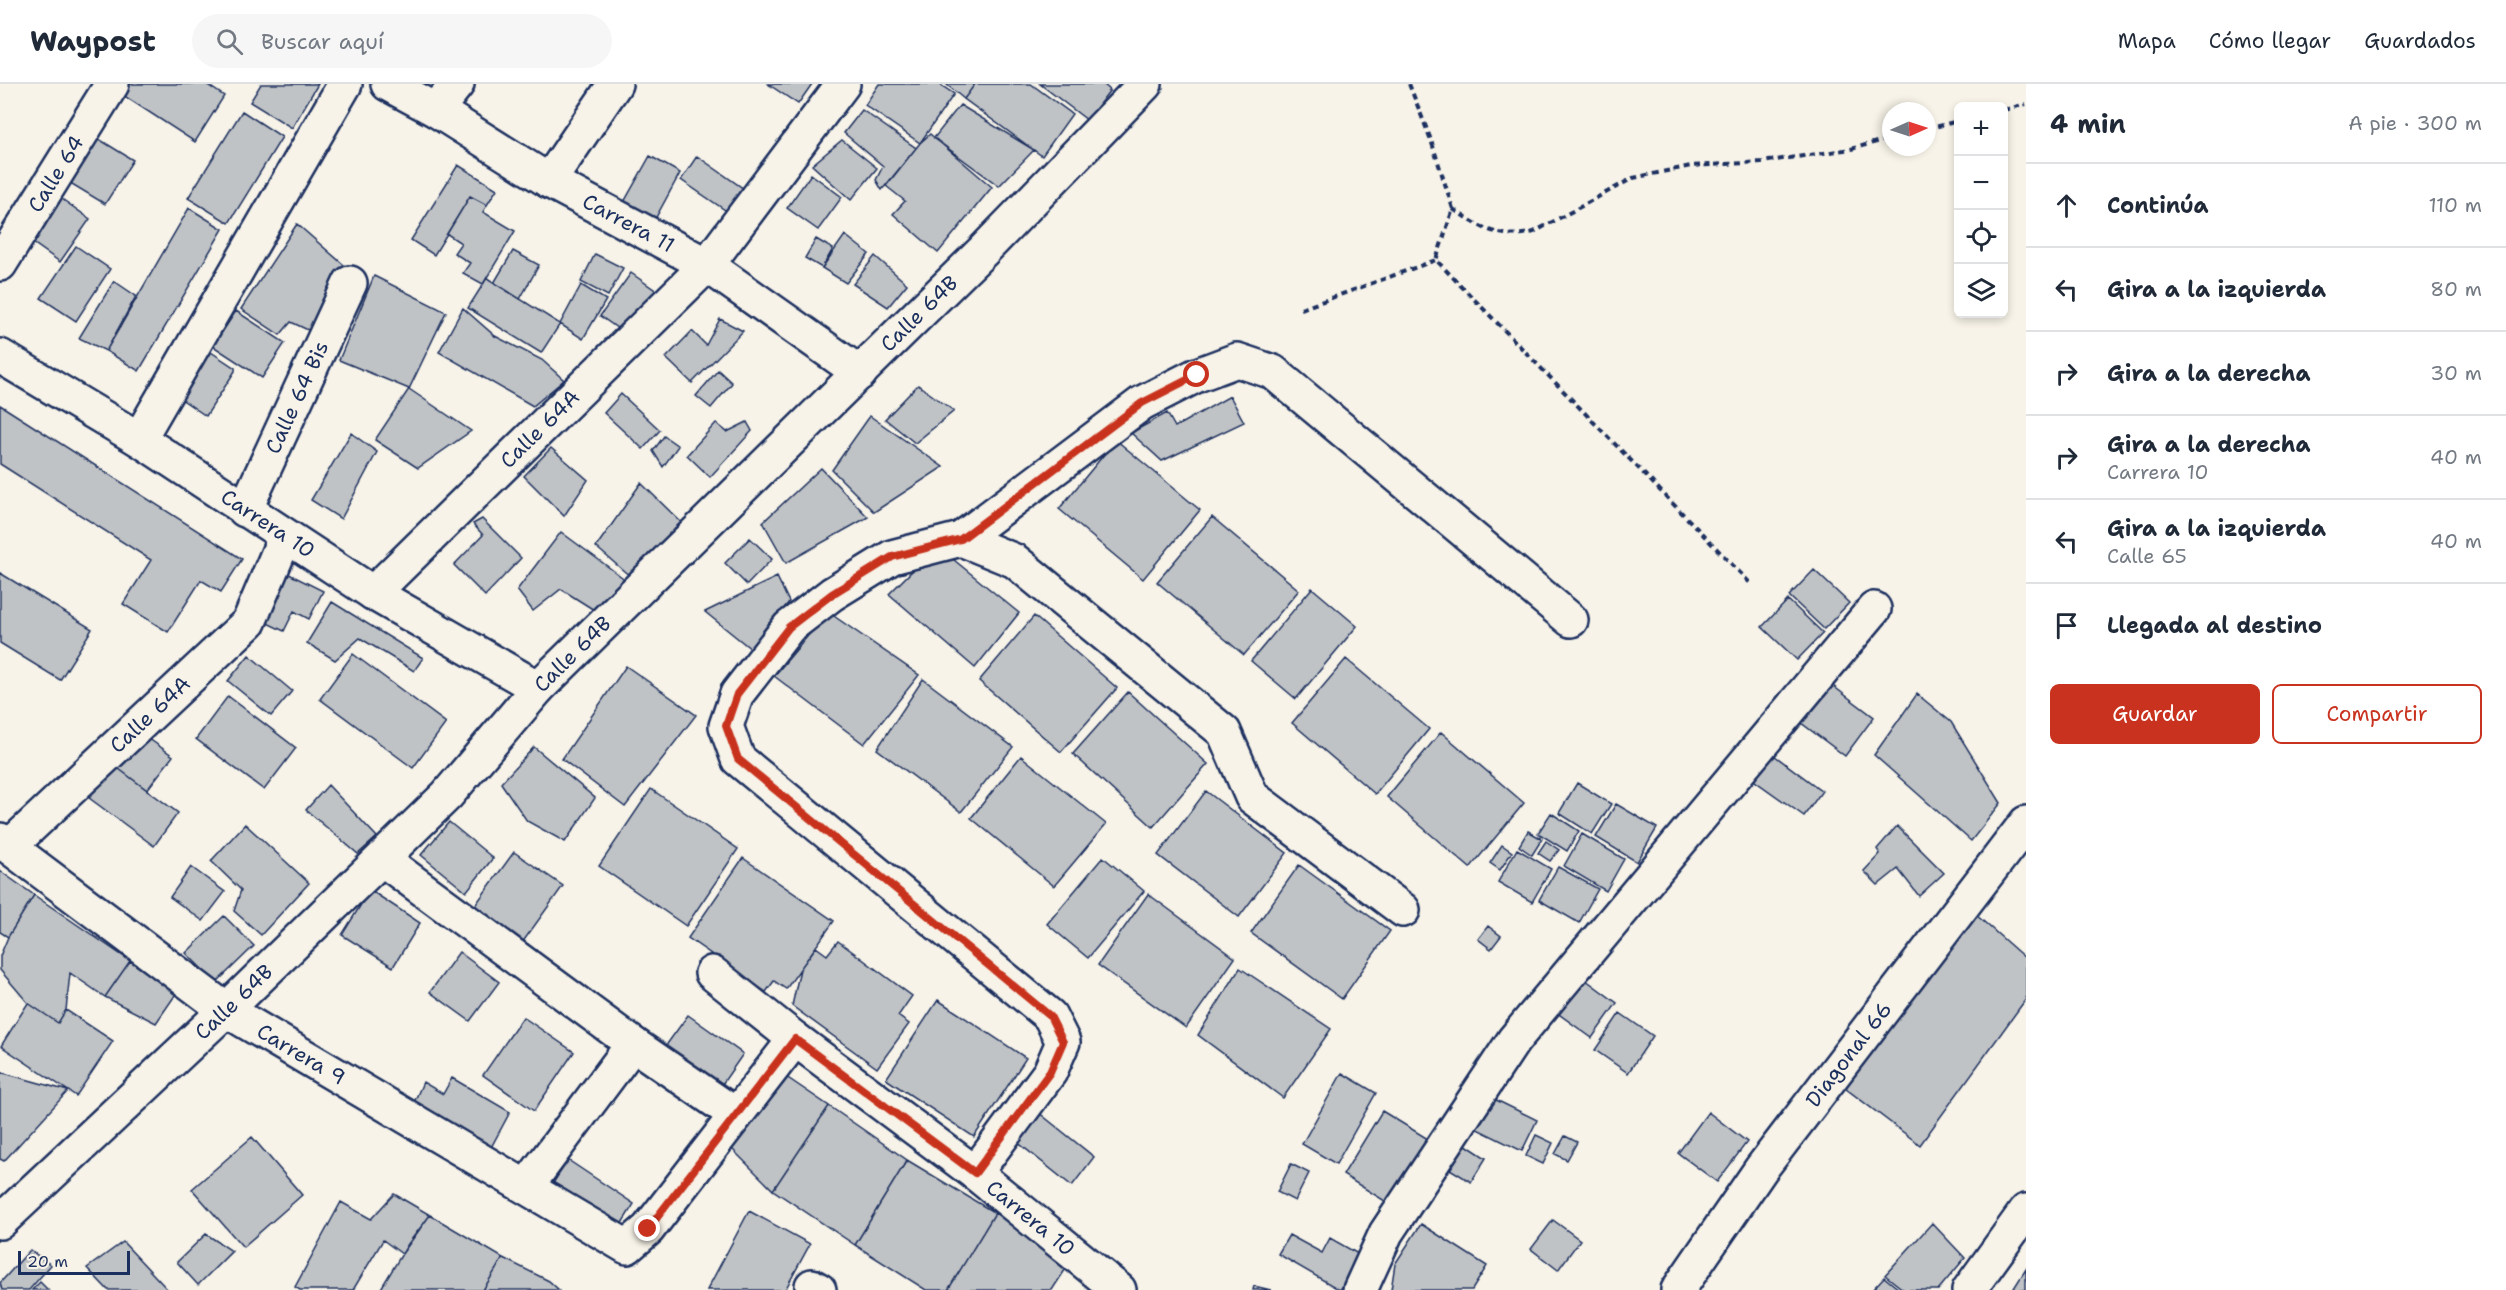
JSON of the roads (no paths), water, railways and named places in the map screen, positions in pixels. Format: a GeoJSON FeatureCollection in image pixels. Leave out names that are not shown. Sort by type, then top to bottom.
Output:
{"type":"FeatureCollection","features":[{"type":"Feature","properties":{"kind":"street","name":"Calle 64"},"geometry":{"type":"LineString","coordinates":[[0,264],[112,84]]}},
{"type":"Feature","properties":{"kind":"street"},"geometry":{"type":"LineString","coordinates":[[139,439],[345,84]]}},
{"type":"Feature","properties":{"kind":"street","name":"Carrera 11"},"geometry":{"type":"LineString","coordinates":[[388,84],[436,110],[549,181],[707,265],[860,374]]}},
{"type":"Feature","properties":{"kind":"street"},"geometry":{"type":"LineString","coordinates":[[436,110],[457,84]]}},
{"type":"Feature","properties":{"kind":"street"},"geometry":{"type":"LineString","coordinates":[[549,181],[615,84]]}},
{"type":"Feature","properties":{"kind":"street"},"geometry":{"type":"LineString","coordinates":[[707,265],[843,84]]}},
{"type":"Feature","properties":{"kind":"street","name":"Calle 64B"},"geometry":{"type":"LineString","coordinates":[[0,1222],[226,1010],[447,795],[538,688],[860,374],[1145,84]]}},
{"type":"Feature","properties":{"kind":"street","name":"Calle 64A"},"geometry":{"type":"LineString","coordinates":[[373,593],[707,265]]}},
{"type":"Feature","properties":{"kind":"street","name":"Calle 64 Bis"},"geometry":{"type":"LineString","coordinates":[[245,510],[350,283]]}},
{"type":"Feature","properties":{"kind":"street","name":"Carrera 10"},"geometry":{"type":"LineString","coordinates":[[0,356],[139,439],[373,593],[538,688]]}},
{"type":"Feature","properties":{"kind":"street"},"geometry":{"type":"LineString","coordinates":[[975,1173],[1050,1072],[1063,1042],[1050,1016],[738,759],[726,726],[737,694],[789,627],[832,594],[892,557],[961,539],[1142,403],[1197,375],[1237,360],[1274,372],[1571,620]]}},
{"type":"Feature","properties":{"kind":"street","name":"Calle 64A"},"geometry":{"type":"LineString","coordinates":[[5,843],[249,622],[285,537]]}},
{"type":"Feature","properties":{"kind":"street"},"geometry":{"type":"LineString","coordinates":[[961,539],[1015,561],[1224,732],[1252,798],[1403,910]]}},
{"type":"Feature","properties":{"kind":"street"},"geometry":{"type":"LineString","coordinates":[[1360,1290],[1386,1233],[1514,1040],[1874,609]]}},
{"type":"Feature","properties":{"kind":"street","name":"Diagonal 66"},"geometry":{"type":"LineString","coordinates":[[1678,1290],[1761,1169],[2026,823]]}},
{"type":"Feature","properties":{"kind":"street","name":"Carrera 9"},"geometry":{"type":"LineString","coordinates":[[5,843],[226,1010],[627,1247],[648,1229],[736,1115]]}},
{"type":"Feature","properties":{"kind":"street"},"geometry":{"type":"LineString","coordinates":[[382,859],[633,1044],[736,1115],[795,1039]]}},
{"type":"Feature","properties":{"kind":"street","name":"Carrera 10"},"geometry":{"type":"LineString","coordinates":[[712,973],[795,1039],[975,1173],[1119,1290]]}},
{"type":"Feature","properties":{"kind":"street"},"geometry":{"type":"LineString","coordinates":[[527,1186],[633,1044]]}},
{"type":"Feature","properties":{"kind":"street"},"geometry":{"type":"LineString","coordinates":[[1969,1290],[2026,1211]]}}]}
